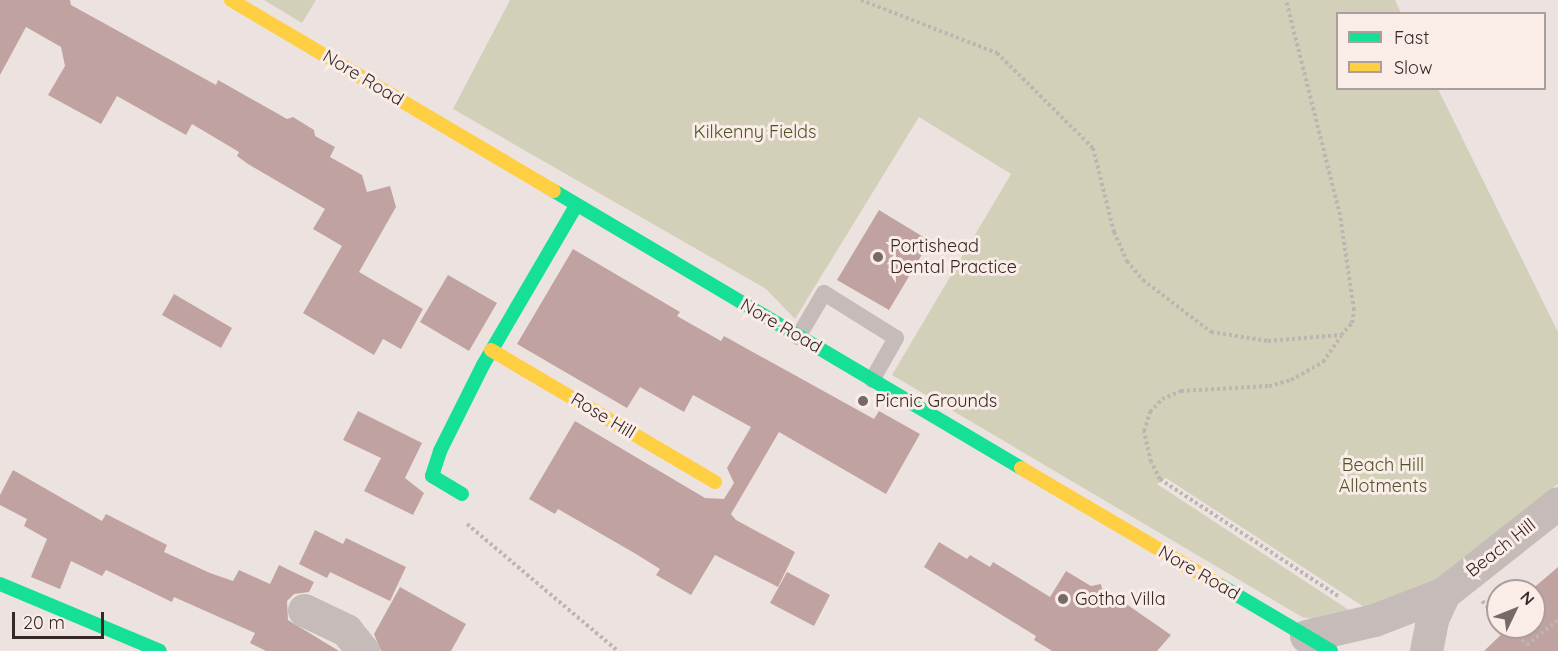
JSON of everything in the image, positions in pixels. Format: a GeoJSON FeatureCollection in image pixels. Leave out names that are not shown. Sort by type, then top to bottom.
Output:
{"type":"FeatureCollection","features":[{"type":"Feature","properties":{"kind":"street","name":"Nore Road"},"geometry":{"type":"LineString","coordinates":[[231,0],[1318,644]]}},
{"type":"Feature","properties":{"kind":"street"},"geometry":{"type":"LineString","coordinates":[[462,494],[432,476],[448,432],[491,350],[576,206]]}},
{"type":"Feature","properties":{"kind":"street","name":"Rose Hill"},"geometry":{"type":"LineString","coordinates":[[491,350],[714,482]]}},
{"type":"Feature","properties":{"kind":"street","name":"Beach Hill"},"geometry":{"type":"LineString","coordinates":[[1318,644],[1444,593],[1558,503]]}},
{"type":"Feature","properties":{"kind":"street"},"geometry":{"type":"LineString","coordinates":[[0,584],[160,651]]}},
{"type":"Feature","properties":{"kind":"street","name":"Beach Hill"},"geometry":{"type":"LineString","coordinates":[[1426,651],[1432,619],[1444,593]]}},
{"type":"Feature","properties":{"kind":"street"},"geometry":{"type":"LineString","coordinates":[[304,610],[346,630],[363,651]]}},
{"type":"Feature","properties":{"kind":"lane"},"geometry":{"type":"LineString","coordinates":[[798,337],[824,293],[896,338],[872,380]]}},
{"type":"Feature","properties":{"kind":"path"},"geometry":{"type":"LineString","coordinates":[[861,0],[998,53],[1062,114],[1093,148],[1114,232],[1127,261],[1154,290],[1204,328],[1251,340],[1341,335]]}},
{"type":"Feature","properties":{"kind":"path"},"geometry":{"type":"LineString","coordinates":[[1286,0],[1340,215],[1352,287],[1352,323],[1323,362],[1291,380],[1269,386],[1182,391],[1162,399],[1150,412],[1145,441],[1155,472],[1166,484],[1374,620]]}},
{"type":"Feature","properties":{"kind":"path"},"geometry":{"type":"LineString","coordinates":[[462,494],[452,512],[618,651]]}},
{"type":"Feature","properties":{"kind":"path"},"geometry":{"type":"LineString","coordinates":[[1546,630],[1558,620]]}},
{"type":"Feature","properties":{"kind":"path"},"geometry":{"type":"LineString","coordinates":[[1521,639],[1527,645],[1534,639]]}},
{"type":"Feature","properties":{"kind":"green space"},"geometry":{"type":"Polygon","coordinates":[[[264,0],[316,0],[302,23],[264,0]]]}},
{"type":"Feature","properties":{"kind":"green space"},"geometry":{"type":"Polygon","coordinates":[[[510,0],[1395,0],[1401,12],[1336,12],[1336,90],[1438,90],[1558,332],[1558,484],[1441,577],[1364,607],[1166,478],[1157,484],[1352,612],[1312,619],[1302,617],[892,375],[1011,174],[919,117],[795,319],[766,289],[453,109],[510,0]]]}},
{"type":"Feature","properties":{"kind":"building"},"geometry":{"type":"Polygon","coordinates":[[[0,0],[70,0],[71,5],[216,85],[218,80],[287,119],[293,117],[314,130],[315,136],[335,147],[330,157],[362,175],[367,192],[390,186],[396,207],[359,272],[423,309],[401,349],[383,339],[374,355],[303,313],[342,246],[313,229],[325,209],[248,164],[237,156],[239,152],[192,124],[186,135],[117,96],[101,124],[48,95],[65,66],[61,47],[26,27],[0,75],[0,0]]]}},
{"type":"Feature","properties":{"kind":"building","name":"Portishead Dental Practice"},"geometry":{"type":"Polygon","coordinates":[[[879,210],[930,241],[889,310],[837,280],[879,210]]]}},
{"type":"Feature","properties":{"kind":"building"},"geometry":{"type":"Polygon","coordinates":[[[573,249],[680,312],[677,316],[721,341],[724,336],[874,419],[879,411],[920,434],[886,494],[779,432],[731,514],[736,520],[795,552],[778,587],[715,555],[691,595],[656,575],[660,569],[636,554],[558,509],[555,514],[529,499],[575,421],[705,498],[724,499],[734,483],[727,468],[751,427],[693,395],[684,412],[640,387],[627,408],[517,344],[573,249]]]}},
{"type":"Feature","properties":{"kind":"building"},"geometry":{"type":"Polygon","coordinates":[[[448,275],[497,303],[469,351],[420,322],[448,275]]]}},
{"type":"Feature","properties":{"kind":"building"},"geometry":{"type":"Polygon","coordinates":[[[174,294],[232,328],[221,348],[162,315],[174,294]]]}},
{"type":"Feature","properties":{"kind":"building"},"geometry":{"type":"Polygon","coordinates":[[[358,411],[422,443],[405,478],[424,493],[413,515],[364,491],[381,458],[343,440],[358,411]]]}},
{"type":"Feature","properties":{"kind":"building"},"geometry":{"type":"Polygon","coordinates":[[[13,470],[102,521],[106,514],[167,545],[164,552],[210,573],[233,581],[239,570],[270,584],[279,565],[314,582],[309,592],[294,594],[287,601],[288,620],[339,651],[266,651],[250,643],[255,633],[174,597],[172,602],[106,570],[102,576],[71,561],[60,589],[31,577],[47,539],[24,526],[27,519],[0,505],[0,495],[13,470]]]}},
{"type":"Feature","properties":{"kind":"building"},"geometry":{"type":"Polygon","coordinates":[[[315,530],[343,544],[346,538],[406,567],[390,601],[330,572],[327,578],[299,564],[315,530]]]}},
{"type":"Feature","properties":{"kind":"building"},"geometry":{"type":"Polygon","coordinates":[[[939,542],[967,559],[970,555],[990,567],[993,562],[1050,597],[1066,571],[1091,586],[1101,584],[1105,602],[1119,599],[1171,635],[1157,651],[1052,651],[1034,640],[1036,636],[924,567],[939,542]]]}},
{"type":"Feature","properties":{"kind":"building"},"geometry":{"type":"Polygon","coordinates":[[[1558,567],[1558,651],[1484,651],[1496,639],[1546,639],[1546,579],[1544,579],[1558,567]]]}},
{"type":"Feature","properties":{"kind":"building"},"geometry":{"type":"Polygon","coordinates":[[[787,572],[830,595],[814,626],[770,603],[787,572]]]}},
{"type":"Feature","properties":{"kind":"building"},"geometry":{"type":"Polygon","coordinates":[[[400,587],[466,624],[451,651],[381,651],[374,634],[400,587]]]}},
{"type":"Feature","properties":{"kind":"traffic: fast"},"geometry":{"type":"LineString","coordinates":[[554,191],[1021,468]]}},
{"type":"Feature","properties":{"kind":"traffic: fast"},"geometry":{"type":"LineString","coordinates":[[462,494],[432,476],[440,451],[483,365],[576,206]]}},
{"type":"Feature","properties":{"kind":"traffic: fast"},"geometry":{"type":"LineString","coordinates":[[0,584],[160,651]]}},
{"type":"Feature","properties":{"kind":"traffic: fast"},"geometry":{"type":"LineString","coordinates":[[1220,585],[1331,651]]}},
{"type":"Feature","properties":{"kind":"traffic: slow"},"geometry":{"type":"LineString","coordinates":[[231,0],[554,191]]}},
{"type":"Feature","properties":{"kind":"traffic: slow"},"geometry":{"type":"LineString","coordinates":[[491,350],[715,482]]}},
{"type":"Feature","properties":{"kind":"traffic: slow"},"geometry":{"type":"LineString","coordinates":[[1021,468],[1220,585]]}},
{"type":"Feature","properties":{"kind":"place","name":"Portishead Dental Practice"},"geometry":{"type":"Point","coordinates":[878,257]}},
{"type":"Feature","properties":{"kind":"place","name":"Picnic Grounds"},"geometry":{"type":"Point","coordinates":[863,401]}},
{"type":"Feature","properties":{"kind":"place","name":"Gotha Villa"},"geometry":{"type":"Point","coordinates":[1063,599]}},
{"type":"Feature","properties":{"kind":"park label","name":"Kilkenny Fields"},"geometry":{"type":"Point","coordinates":[755,132]}},
{"type":"Feature","properties":{"kind":"park label","name":"Beach Hill Allotments"},"geometry":{"type":"Point","coordinates":[1383,476]}}]}
